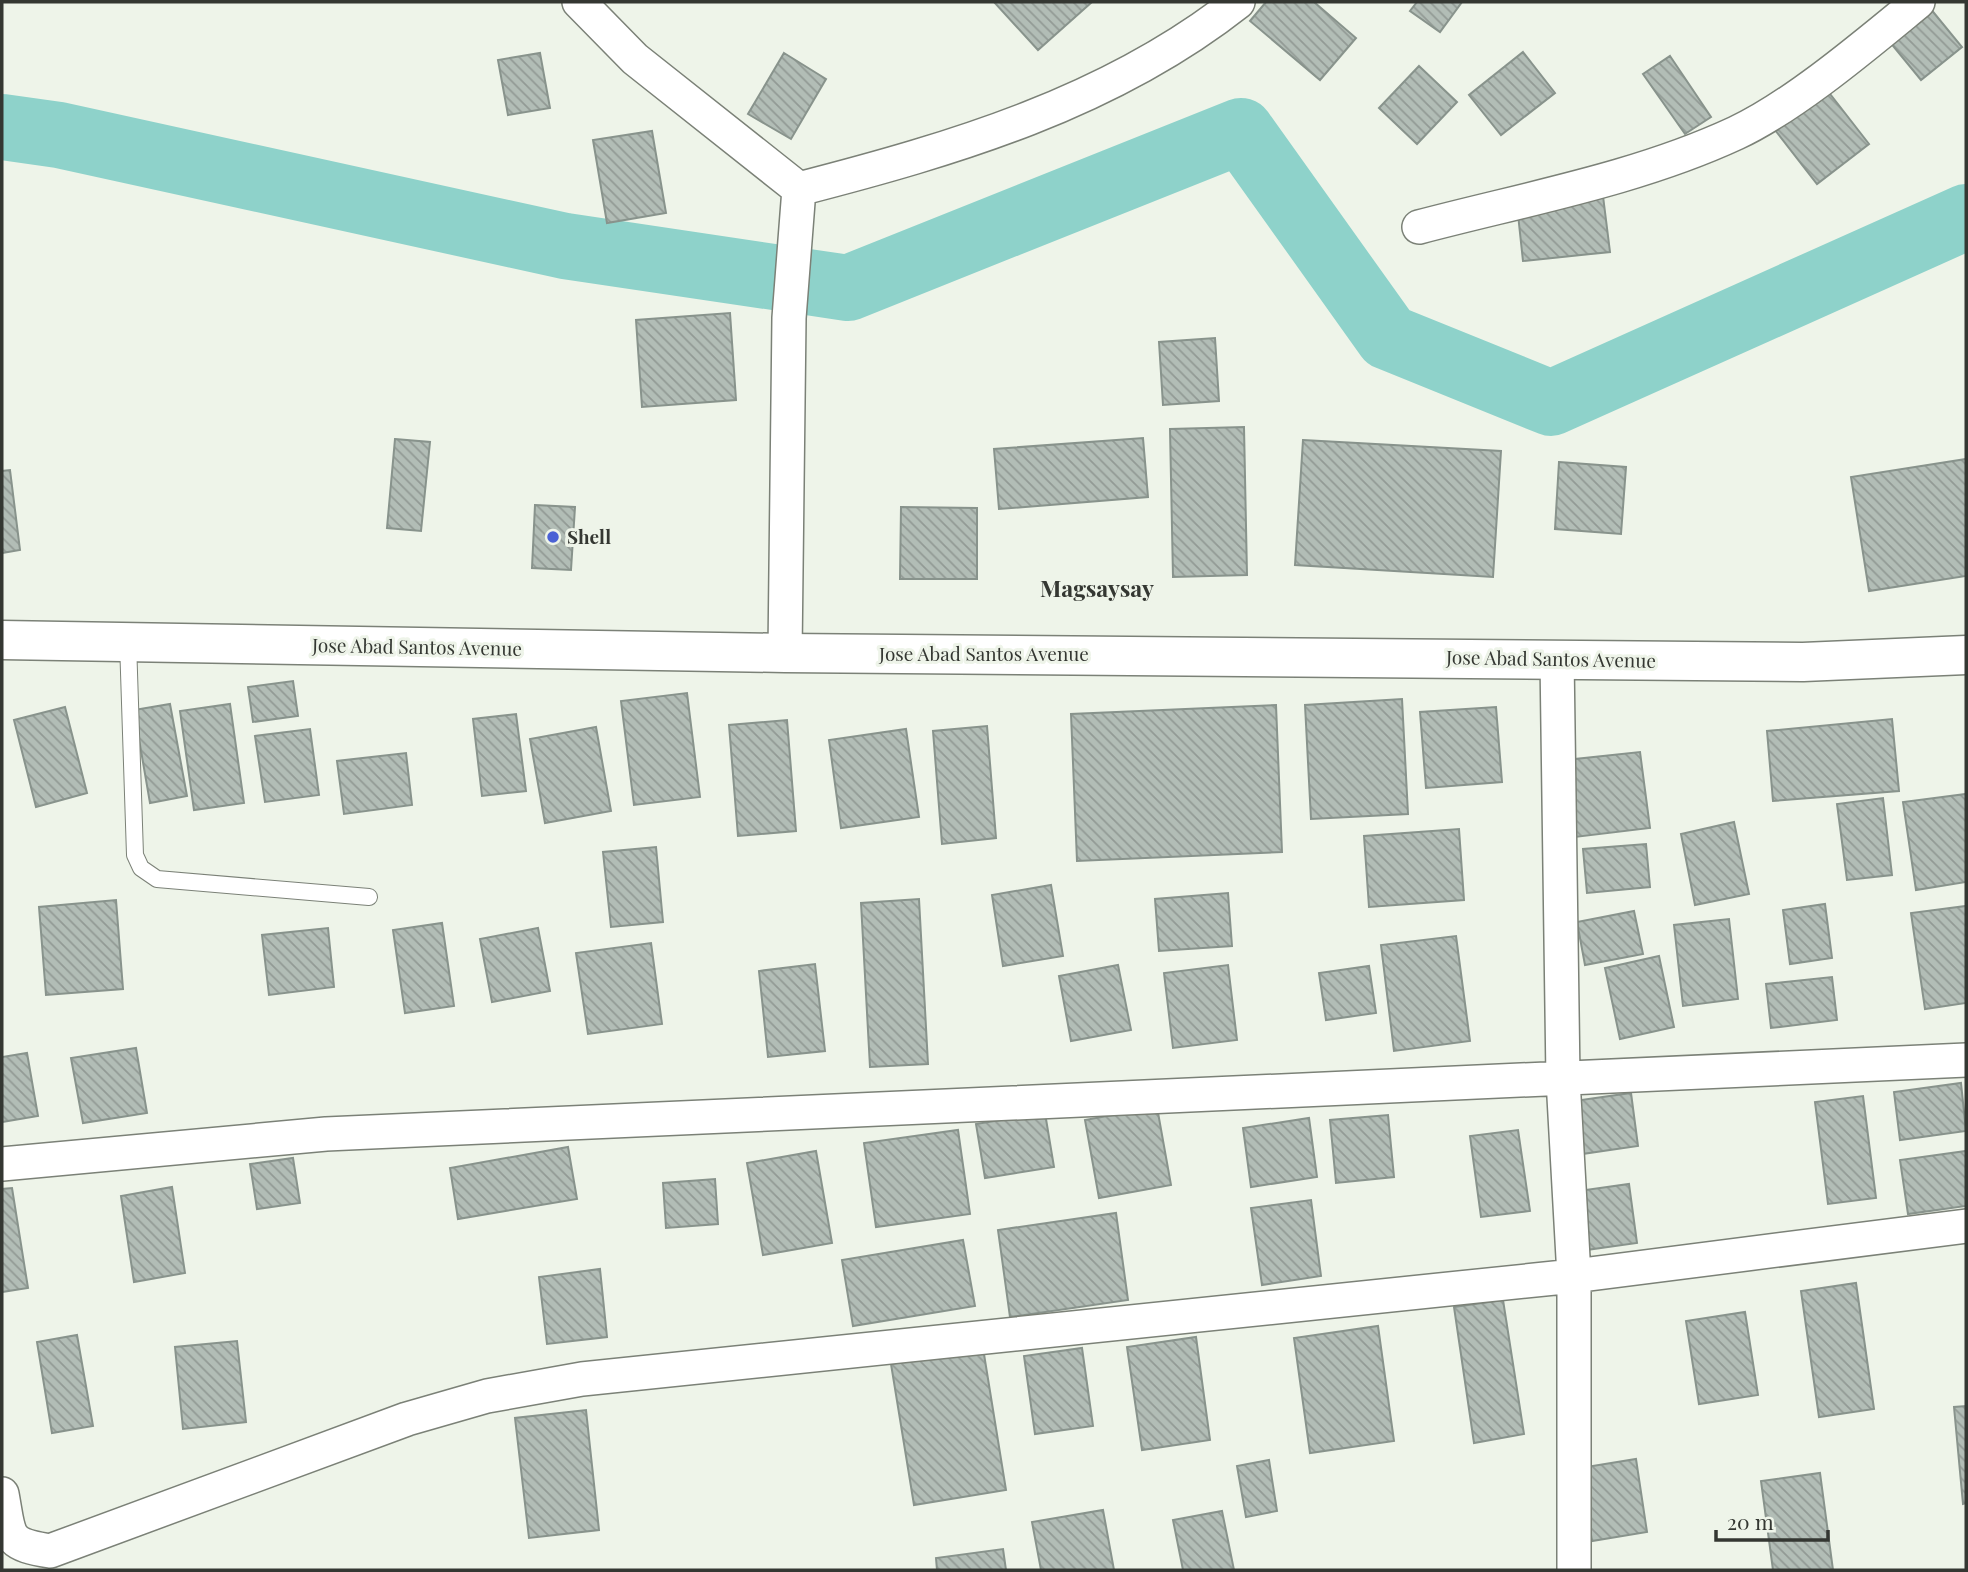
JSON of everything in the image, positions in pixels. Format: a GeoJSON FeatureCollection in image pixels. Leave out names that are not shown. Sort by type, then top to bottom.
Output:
{"type":"FeatureCollection","features":[{"type":"Feature","properties":{"kind":"highway","name":"Jose Abad Santos Avenue"},"geometry":{"type":"LineString","coordinates":[[2,640],[785,653],[1803,662],[1966,655]]}},
{"type":"Feature","properties":{"kind":"street"},"geometry":{"type":"LineString","coordinates":[[579,2],[635,59],[799,189]]}},
{"type":"Feature","properties":{"kind":"street"},"geometry":{"type":"LineString","coordinates":[[799,189],[921,157],[999,131],[1096,92],[1195,36],[1238,2]]}},
{"type":"Feature","properties":{"kind":"street"},"geometry":{"type":"LineString","coordinates":[[1419,227],[1669,160],[1738,132],[1803,89],[1918,2]]}},
{"type":"Feature","properties":{"kind":"street"},"geometry":{"type":"LineString","coordinates":[[785,653],[789,318],[792,250],[799,189]]}},
{"type":"Feature","properties":{"kind":"street"},"geometry":{"type":"LineString","coordinates":[[1557,658],[1563,1079],[1574,1276],[1574,1570]]}},
{"type":"Feature","properties":{"kind":"street"},"geometry":{"type":"LineString","coordinates":[[2,1164],[326,1134],[1966,1060]]}},
{"type":"Feature","properties":{"kind":"street"},"geometry":{"type":"LineString","coordinates":[[2,1494],[10,1533],[22,1547],[50,1551],[407,1419],[487,1396],[568,1381],[1574,1276],[1966,1226]]}},
{"type":"Feature","properties":{"kind":"lane"},"geometry":{"type":"LineString","coordinates":[[128,642],[135,856],[141,868],[157,879],[369,897]]}},
{"type":"Feature","properties":{"kind":"building"},"geometry":{"type":"Polygon","coordinates":[[[994,2],[1092,2],[1038,50],[994,2]]]}},
{"type":"Feature","properties":{"kind":"building"},"geometry":{"type":"Polygon","coordinates":[[[1266,2],[1314,2],[1356,38],[1320,80],[1250,21],[1266,2]]]}},
{"type":"Feature","properties":{"kind":"building"},"geometry":{"type":"Polygon","coordinates":[[[1417,2],[1462,2],[1440,32],[1410,11],[1417,2]]]}},
{"type":"Feature","properties":{"kind":"building"},"geometry":{"type":"Polygon","coordinates":[[[1925,2],[1962,47],[1921,80],[1884,35],[1925,2]]]}},
{"type":"Feature","properties":{"kind":"building"},"geometry":{"type":"Polygon","coordinates":[[[1523,52],[1555,93],[1501,135],[1469,95],[1523,52]]]}},
{"type":"Feature","properties":{"kind":"building"},"geometry":{"type":"Polygon","coordinates":[[[540,53],[550,108],[508,115],[498,60],[540,53]]]}},
{"type":"Feature","properties":{"kind":"building"},"geometry":{"type":"Polygon","coordinates":[[[784,53],[826,79],[791,139],[748,114],[784,53]]]}},
{"type":"Feature","properties":{"kind":"building"},"geometry":{"type":"Polygon","coordinates":[[[1670,56],[1711,117],[1685,134],[1643,74],[1670,56]]]}},
{"type":"Feature","properties":{"kind":"building"},"geometry":{"type":"Polygon","coordinates":[[[1419,66],[1457,102],[1417,144],[1379,108],[1419,66]]]}},
{"type":"Feature","properties":{"kind":"building"},"geometry":{"type":"Polygon","coordinates":[[[1827,90],[1869,144],[1817,184],[1775,130],[1827,90]]]}},
{"type":"Feature","properties":{"kind":"building"},"geometry":{"type":"Polygon","coordinates":[[[652,131],[666,213],[607,223],[593,140],[652,131]]]}},
{"type":"Feature","properties":{"kind":"building"},"geometry":{"type":"Polygon","coordinates":[[[1603,196],[1610,252],[1523,261],[1517,205],[1603,196]]]}},
{"type":"Feature","properties":{"kind":"building"},"geometry":{"type":"Polygon","coordinates":[[[730,313],[736,400],[642,407],[636,320],[730,313]]]}},
{"type":"Feature","properties":{"kind":"building"},"geometry":{"type":"Polygon","coordinates":[[[1215,338],[1219,401],[1163,405],[1159,342],[1215,338]]]}},
{"type":"Feature","properties":{"kind":"building"},"geometry":{"type":"Polygon","coordinates":[[[1244,427],[1247,575],[1173,577],[1170,429],[1244,427]]]}},
{"type":"Feature","properties":{"kind":"building"},"geometry":{"type":"Polygon","coordinates":[[[1143,438],[1148,497],[999,509],[994,449],[1143,438]]]}},
{"type":"Feature","properties":{"kind":"building"},"geometry":{"type":"Polygon","coordinates":[[[395,439],[430,442],[421,531],[387,528],[395,439]]]}},
{"type":"Feature","properties":{"kind":"building"},"geometry":{"type":"Polygon","coordinates":[[[1303,440],[1501,451],[1493,577],[1295,565],[1303,440]]]}},
{"type":"Feature","properties":{"kind":"building"},"geometry":{"type":"Polygon","coordinates":[[[1966,459],[1966,576],[1869,591],[1851,477],[1966,459]]]}},
{"type":"Feature","properties":{"kind":"building"},"geometry":{"type":"Polygon","coordinates":[[[1559,462],[1626,467],[1621,534],[1555,529],[1559,462]]]}},
{"type":"Feature","properties":{"kind":"building"},"geometry":{"type":"Polygon","coordinates":[[[10,470],[20,550],[2,553],[2,471],[10,470]]]}},
{"type":"Feature","properties":{"kind":"building","name":"Shell"},"geometry":{"type":"Polygon","coordinates":[[[535,505],[575,507],[571,570],[532,568],[535,505]]]}},
{"type":"Feature","properties":{"kind":"building"},"geometry":{"type":"Polygon","coordinates":[[[901,507],[977,508],[977,579],[900,579],[901,507]]]}},
{"type":"Feature","properties":{"kind":"building"},"geometry":{"type":"Polygon","coordinates":[[[293,681],[298,716],[253,722],[248,687],[293,681]]]}},
{"type":"Feature","properties":{"kind":"building"},"geometry":{"type":"Polygon","coordinates":[[[687,693],[700,797],[634,805],[621,701],[687,693]]]}},
{"type":"Feature","properties":{"kind":"building"},"geometry":{"type":"Polygon","coordinates":[[[1402,699],[1408,814],[1311,819],[1305,705],[1402,699]]]}},
{"type":"Feature","properties":{"kind":"building"},"geometry":{"type":"Polygon","coordinates":[[[170,704],[187,796],[150,803],[134,710],[170,704]]]}},
{"type":"Feature","properties":{"kind":"building"},"geometry":{"type":"Polygon","coordinates":[[[230,704],[244,803],[194,810],[180,711],[230,704]]]}},
{"type":"Feature","properties":{"kind":"building"},"geometry":{"type":"Polygon","coordinates":[[[1276,705],[1282,852],[1077,861],[1071,714],[1276,705]]]}},
{"type":"Feature","properties":{"kind":"building"},"geometry":{"type":"Polygon","coordinates":[[[65,707],[87,793],[36,807],[14,720],[65,707]]]}},
{"type":"Feature","properties":{"kind":"building"},"geometry":{"type":"Polygon","coordinates":[[[1496,707],[1502,782],[1426,788],[1420,712],[1496,707]]]}},
{"type":"Feature","properties":{"kind":"building"},"geometry":{"type":"Polygon","coordinates":[[[516,714],[526,791],[482,796],[473,719],[516,714]]]}},
{"type":"Feature","properties":{"kind":"building"},"geometry":{"type":"Polygon","coordinates":[[[1892,719],[1899,791],[1773,801],[1767,731],[1892,719]]]}},
{"type":"Feature","properties":{"kind":"building"},"geometry":{"type":"Polygon","coordinates":[[[787,720],[796,831],[738,836],[729,725],[787,720]]]}},
{"type":"Feature","properties":{"kind":"building"},"geometry":{"type":"Polygon","coordinates":[[[987,726],[996,838],[942,844],[933,731],[987,726]]]}},
{"type":"Feature","properties":{"kind":"building"},"geometry":{"type":"Polygon","coordinates":[[[596,727],[611,811],[545,823],[530,739],[596,727]]]}},
{"type":"Feature","properties":{"kind":"building"},"geometry":{"type":"Polygon","coordinates":[[[310,729],[319,795],[265,802],[255,736],[310,729]]]}},
{"type":"Feature","properties":{"kind":"building"},"geometry":{"type":"Polygon","coordinates":[[[906,729],[919,817],[841,828],[829,740],[906,729]]]}},
{"type":"Feature","properties":{"kind":"building"},"geometry":{"type":"Polygon","coordinates":[[[1640,752],[1650,828],[1575,837],[1566,760],[1640,752]]]}},
{"type":"Feature","properties":{"kind":"building"},"geometry":{"type":"Polygon","coordinates":[[[406,753],[412,805],[344,814],[337,761],[406,753]]]}},
{"type":"Feature","properties":{"kind":"building"},"geometry":{"type":"Polygon","coordinates":[[[1966,794],[1966,882],[1916,890],[1903,802],[1966,794]]]}},
{"type":"Feature","properties":{"kind":"building"},"geometry":{"type":"Polygon","coordinates":[[[1883,798],[1892,875],[1847,880],[1837,804],[1883,798]]]}},
{"type":"Feature","properties":{"kind":"building"},"geometry":{"type":"Polygon","coordinates":[[[1734,822],[1749,894],[1695,905],[1681,834],[1734,822]]]}},
{"type":"Feature","properties":{"kind":"building"},"geometry":{"type":"Polygon","coordinates":[[[1459,829],[1464,900],[1369,907],[1364,836],[1459,829]]]}},
{"type":"Feature","properties":{"kind":"building"},"geometry":{"type":"Polygon","coordinates":[[[1646,844],[1650,887],[1587,893],[1583,849],[1646,844]]]}},
{"type":"Feature","properties":{"kind":"building"},"geometry":{"type":"Polygon","coordinates":[[[656,847],[663,922],[611,927],[603,852],[656,847]]]}},
{"type":"Feature","properties":{"kind":"building"},"geometry":{"type":"Polygon","coordinates":[[[1051,885],[1063,956],[1003,966],[992,895],[1051,885]]]}},
{"type":"Feature","properties":{"kind":"building"},"geometry":{"type":"Polygon","coordinates":[[[1228,893],[1232,946],[1159,951],[1155,899],[1228,893]]]}},
{"type":"Feature","properties":{"kind":"building"},"geometry":{"type":"Polygon","coordinates":[[[919,899],[928,1064],[870,1067],[861,903],[919,899]]]}},
{"type":"Feature","properties":{"kind":"building"},"geometry":{"type":"Polygon","coordinates":[[[116,900],[123,989],[46,995],[39,907],[116,900]]]}},
{"type":"Feature","properties":{"kind":"building"},"geometry":{"type":"Polygon","coordinates":[[[1825,904],[1832,958],[1790,964],[1783,910],[1825,904]]]}},
{"type":"Feature","properties":{"kind":"building"},"geometry":{"type":"Polygon","coordinates":[[[1966,906],[1966,1003],[1925,1009],[1911,913],[1966,906]]]}},
{"type":"Feature","properties":{"kind":"building"},"geometry":{"type":"Polygon","coordinates":[[[1634,911],[1643,954],[1585,965],[1577,922],[1634,911]]]}},
{"type":"Feature","properties":{"kind":"building"},"geometry":{"type":"Polygon","coordinates":[[[1729,919],[1738,999],[1683,1006],[1674,925],[1729,919]]]}},
{"type":"Feature","properties":{"kind":"building"},"geometry":{"type":"Polygon","coordinates":[[[442,923],[454,1006],[405,1013],[393,930],[442,923]]]}},
{"type":"Feature","properties":{"kind":"building"},"geometry":{"type":"Polygon","coordinates":[[[328,928],[334,987],[269,995],[262,935],[328,928]]]}},
{"type":"Feature","properties":{"kind":"building"},"geometry":{"type":"Polygon","coordinates":[[[538,928],[550,991],[492,1002],[480,939],[538,928]]]}},
{"type":"Feature","properties":{"kind":"building"},"geometry":{"type":"Polygon","coordinates":[[[1456,936],[1470,1041],[1394,1051],[1381,945],[1456,936]]]}},
{"type":"Feature","properties":{"kind":"building"},"geometry":{"type":"Polygon","coordinates":[[[651,943],[662,1024],[588,1034],[576,953],[651,943]]]}},
{"type":"Feature","properties":{"kind":"building"},"geometry":{"type":"Polygon","coordinates":[[[1659,956],[1674,1027],[1620,1039],[1605,968],[1659,956]]]}},
{"type":"Feature","properties":{"kind":"building"},"geometry":{"type":"Polygon","coordinates":[[[815,964],[825,1051],[768,1057],[759,971],[815,964]]]}},
{"type":"Feature","properties":{"kind":"building"},"geometry":{"type":"Polygon","coordinates":[[[1118,965],[1131,1030],[1071,1041],[1059,976],[1118,965]]]}},
{"type":"Feature","properties":{"kind":"building"},"geometry":{"type":"Polygon","coordinates":[[[1228,965],[1237,1040],[1173,1048],[1164,973],[1228,965]]]}},
{"type":"Feature","properties":{"kind":"building"},"geometry":{"type":"Polygon","coordinates":[[[1369,966],[1376,1013],[1326,1020],[1319,973],[1369,966]]]}},
{"type":"Feature","properties":{"kind":"building"},"geometry":{"type":"Polygon","coordinates":[[[1832,977],[1837,1020],[1771,1028],[1766,984],[1832,977]]]}},
{"type":"Feature","properties":{"kind":"building"},"geometry":{"type":"Polygon","coordinates":[[[136,1048],[147,1113],[83,1123],[71,1058],[136,1048]]]}},
{"type":"Feature","properties":{"kind":"building"},"geometry":{"type":"Polygon","coordinates":[[[27,1053],[38,1116],[2,1122],[2,1057],[27,1053]]]}},
{"type":"Feature","properties":{"kind":"building"},"geometry":{"type":"Polygon","coordinates":[[[1961,1083],[1966,1131],[1900,1140],[1894,1092],[1961,1083]]]}},
{"type":"Feature","properties":{"kind":"building"},"geometry":{"type":"Polygon","coordinates":[[[1631,1093],[1638,1146],[1582,1154],[1574,1101],[1631,1093]]]}},
{"type":"Feature","properties":{"kind":"building"},"geometry":{"type":"Polygon","coordinates":[[[1863,1096],[1876,1198],[1828,1204],[1815,1102],[1863,1096]]]}},
{"type":"Feature","properties":{"kind":"building"},"geometry":{"type":"Polygon","coordinates":[[[1157,1107],[1171,1185],[1099,1198],[1085,1120],[1157,1107]]]}},
{"type":"Feature","properties":{"kind":"building"},"geometry":{"type":"Polygon","coordinates":[[[1045,1113],[1054,1167],[985,1178],[976,1124],[1045,1113]]]}},
{"type":"Feature","properties":{"kind":"building"},"geometry":{"type":"Polygon","coordinates":[[[1388,1115],[1394,1177],[1336,1183],[1330,1120],[1388,1115]]]}},
{"type":"Feature","properties":{"kind":"building"},"geometry":{"type":"Polygon","coordinates":[[[1309,1118],[1317,1177],[1251,1187],[1243,1128],[1309,1118]]]}},
{"type":"Feature","properties":{"kind":"building"},"geometry":{"type":"Polygon","coordinates":[[[958,1130],[970,1214],[876,1227],[864,1143],[958,1130]]]}},
{"type":"Feature","properties":{"kind":"building"},"geometry":{"type":"Polygon","coordinates":[[[1518,1130],[1530,1211],[1481,1217],[1470,1136],[1518,1130]]]}},
{"type":"Feature","properties":{"kind":"building"},"geometry":{"type":"Polygon","coordinates":[[[568,1147],[577,1199],[458,1219],[450,1168],[568,1147]]]}},
{"type":"Feature","properties":{"kind":"building"},"geometry":{"type":"Polygon","coordinates":[[[816,1151],[832,1243],[763,1255],[747,1163],[816,1151]]]}},
{"type":"Feature","properties":{"kind":"building"},"geometry":{"type":"Polygon","coordinates":[[[1966,1151],[1966,1206],[1908,1214],[1900,1160],[1966,1151]]]}},
{"type":"Feature","properties":{"kind":"building"},"geometry":{"type":"Polygon","coordinates":[[[293,1158],[300,1203],[257,1209],[250,1164],[293,1158]]]}},
{"type":"Feature","properties":{"kind":"building"},"geometry":{"type":"Polygon","coordinates":[[[715,1179],[718,1224],[666,1228],[663,1183],[715,1179]]]}},
{"type":"Feature","properties":{"kind":"building"},"geometry":{"type":"Polygon","coordinates":[[[1629,1184],[1637,1243],[1579,1251],[1571,1192],[1629,1184]]]}},
{"type":"Feature","properties":{"kind":"building"},"geometry":{"type":"Polygon","coordinates":[[[172,1187],[185,1273],[134,1282],[121,1196],[172,1187]]]}},
{"type":"Feature","properties":{"kind":"building"},"geometry":{"type":"Polygon","coordinates":[[[12,1188],[28,1288],[2,1292],[2,1189],[12,1188]]]}},
{"type":"Feature","properties":{"kind":"building"},"geometry":{"type":"Polygon","coordinates":[[[1311,1200],[1321,1276],[1262,1285],[1251,1208],[1311,1200]]]}},
{"type":"Feature","properties":{"kind":"building"},"geometry":{"type":"Polygon","coordinates":[[[1116,1213],[1128,1300],[1010,1317],[998,1230],[1116,1213]]]}},
{"type":"Feature","properties":{"kind":"building"},"geometry":{"type":"Polygon","coordinates":[[[963,1240],[975,1306],[853,1326],[842,1260],[963,1240]]]}},
{"type":"Feature","properties":{"kind":"building"},"geometry":{"type":"Polygon","coordinates":[[[600,1269],[607,1337],[547,1344],[539,1277],[600,1269]]]}},
{"type":"Feature","properties":{"kind":"building"},"geometry":{"type":"Polygon","coordinates":[[[1856,1283],[1874,1409],[1819,1417],[1801,1291],[1856,1283]]]}},
{"type":"Feature","properties":{"kind":"building"},"geometry":{"type":"Polygon","coordinates":[[[1503,1300],[1524,1434],[1474,1443],[1454,1307],[1503,1300]]]}},
{"type":"Feature","properties":{"kind":"building"},"geometry":{"type":"Polygon","coordinates":[[[1745,1312],[1758,1395],[1699,1404],[1686,1321],[1745,1312]]]}},
{"type":"Feature","properties":{"kind":"building"},"geometry":{"type":"Polygon","coordinates":[[[1378,1326],[1394,1441],[1310,1453],[1294,1338],[1378,1326]]]}},
{"type":"Feature","properties":{"kind":"building"},"geometry":{"type":"Polygon","coordinates":[[[77,1335],[93,1426],[52,1433],[37,1342],[77,1335]]]}},
{"type":"Feature","properties":{"kind":"building"},"geometry":{"type":"Polygon","coordinates":[[[1196,1337],[1210,1440],[1142,1450],[1127,1347],[1196,1337]]]}},
{"type":"Feature","properties":{"kind":"building"},"geometry":{"type":"Polygon","coordinates":[[[237,1341],[246,1422],[183,1429],[175,1347],[237,1341]]]}},
{"type":"Feature","properties":{"kind":"building"},"geometry":{"type":"Polygon","coordinates":[[[983,1348],[1006,1490],[914,1505],[891,1364],[983,1348]]]}},
{"type":"Feature","properties":{"kind":"building"},"geometry":{"type":"Polygon","coordinates":[[[1082,1348],[1093,1426],[1035,1434],[1024,1356],[1082,1348]]]}},
{"type":"Feature","properties":{"kind":"building"},"geometry":{"type":"Polygon","coordinates":[[[1966,1406],[1966,1503],[1963,1504],[1954,1407],[1966,1406]]]}},
{"type":"Feature","properties":{"kind":"building"},"geometry":{"type":"Polygon","coordinates":[[[586,1410],[599,1530],[529,1538],[515,1418],[586,1410]]]}},
{"type":"Feature","properties":{"kind":"building"},"geometry":{"type":"Polygon","coordinates":[[[1636,1459],[1647,1532],[1592,1541],[1580,1468],[1636,1459]]]}},
{"type":"Feature","properties":{"kind":"building"},"geometry":{"type":"Polygon","coordinates":[[[1269,1460],[1277,1511],[1246,1517],[1237,1466],[1269,1460]]]}},
{"type":"Feature","properties":{"kind":"building"},"geometry":{"type":"Polygon","coordinates":[[[1820,1473],[1833,1570],[1773,1570],[1761,1481],[1820,1473]]]}},
{"type":"Feature","properties":{"kind":"building"},"geometry":{"type":"Polygon","coordinates":[[[1103,1510],[1114,1570],[1041,1570],[1032,1522],[1103,1510]]]}},
{"type":"Feature","properties":{"kind":"building"},"geometry":{"type":"Polygon","coordinates":[[[1222,1511],[1234,1570],[1183,1570],[1173,1520],[1222,1511]]]}},
{"type":"Feature","properties":{"kind":"building"},"geometry":{"type":"Polygon","coordinates":[[[1003,1549],[1006,1570],[937,1570],[936,1558],[1003,1549]]]}},
{"type":"Feature","properties":{"kind":"waterway"},"geometry":{"type":"LineString","coordinates":[[2,127],[59,135],[565,246],[848,288],[1241,131],[1388,337],[1551,403],[1966,217]]}},
{"type":"Feature","properties":{"kind":"place","name":"Shell"},"geometry":{"type":"Point","coordinates":[553,537]}},
{"type":"Feature","properties":{"kind":"district","name":"Magsaysay"},"geometry":{"type":"Point","coordinates":[1097,589]}}]}
